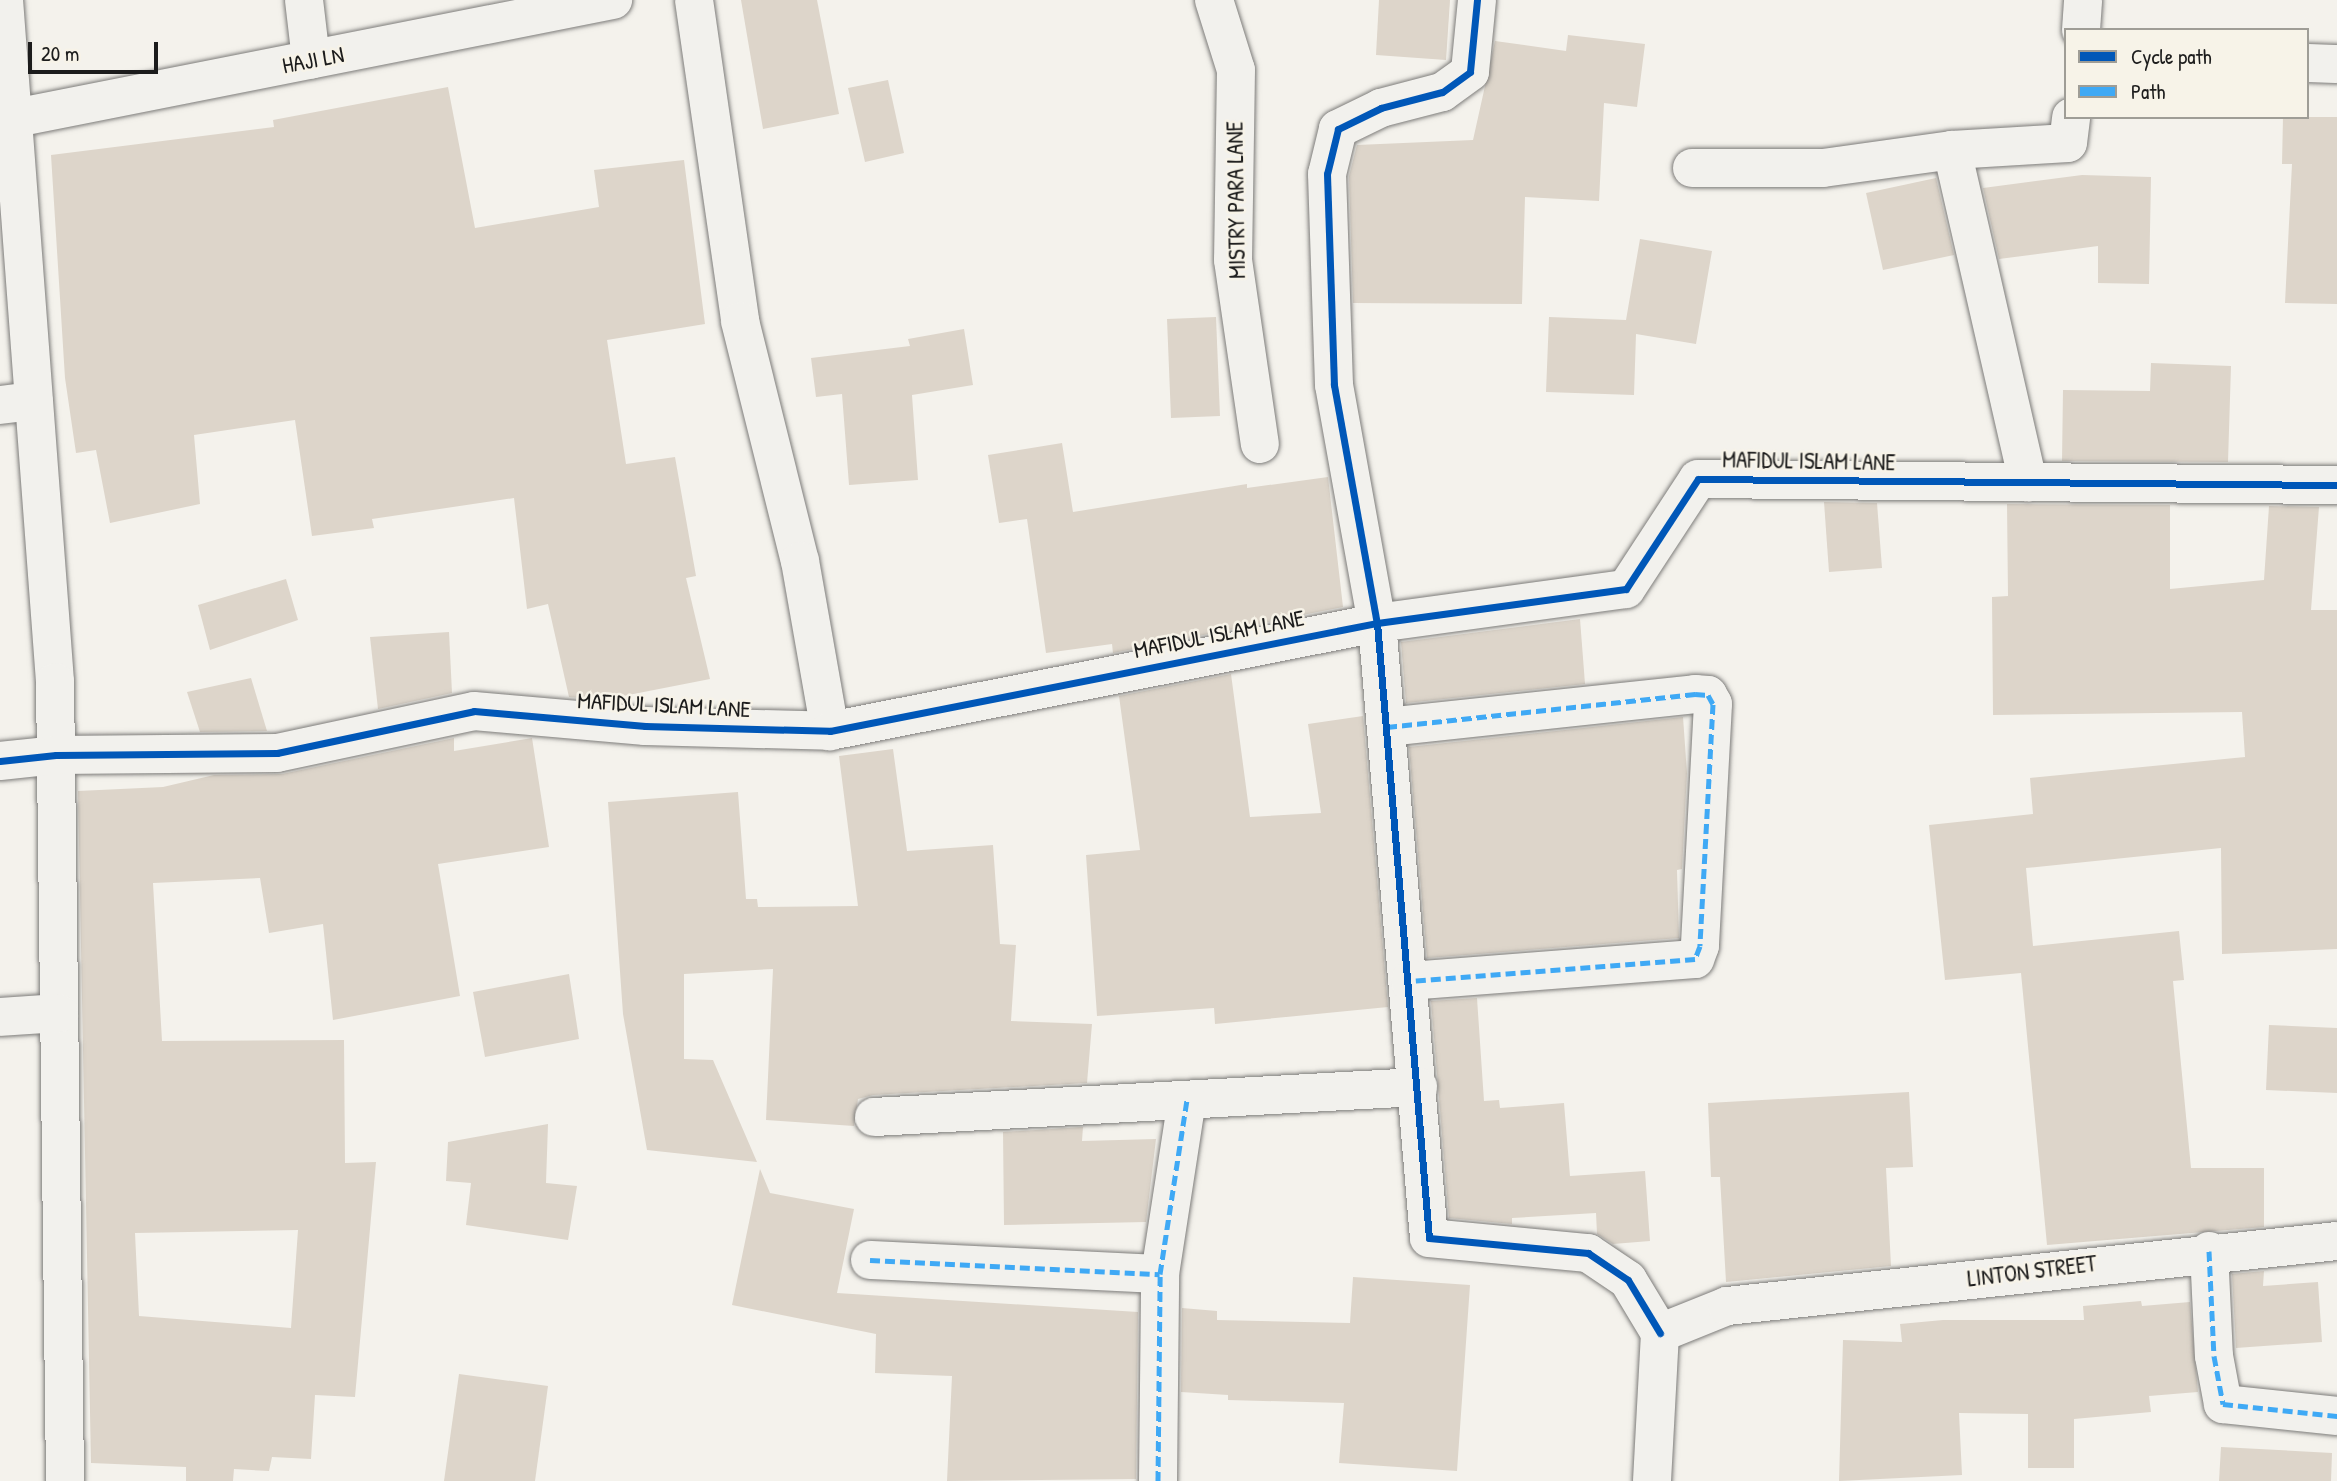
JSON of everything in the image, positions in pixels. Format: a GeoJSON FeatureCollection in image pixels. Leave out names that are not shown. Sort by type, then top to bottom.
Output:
{"type":"FeatureCollection","features":[{"type":"Feature","properties":{"kind":"street"},"geometry":{"type":"LineString","coordinates":[[4,0],[17,403],[56,755],[65,1481]]}},
{"type":"Feature","properties":{"kind":"street"},"geometry":{"type":"LineString","coordinates":[[304,0],[311,60]]}},
{"type":"Feature","properties":{"kind":"street","name":"HAJI LN"},"geometry":{"type":"LineString","coordinates":[[7,120],[613,0]]}},
{"type":"Feature","properties":{"kind":"street"},"geometry":{"type":"LineString","coordinates":[[694,0],[740,321],[800,561],[830,731]]}},
{"type":"Feature","properties":{"kind":"street","name":"MISTRY PARA LANE"},"geometry":{"type":"LineString","coordinates":[[1214,0],[1236,70],[1233,260],[1260,444]]}},
{"type":"Feature","properties":{"kind":"street"},"geometry":{"type":"LineString","coordinates":[[1477,0],[1470,72],[1442,92],[1381,108],[1338,129],[1326,174],[1334,385],[1377,623],[1410,981],[1429,1238],[1588,1253],[1628,1280],[1660,1333],[1652,1481]]}},
{"type":"Feature","properties":{"kind":"street"},"geometry":{"type":"LineString","coordinates":[[2081,28],[2083,0]]}},
{"type":"Feature","properties":{"kind":"street"},"geometry":{"type":"LineString","coordinates":[[2309,63],[2337,64]]}},
{"type":"Feature","properties":{"kind":"street"},"geometry":{"type":"LineString","coordinates":[[1692,168],[1823,168],[1952,150],[2068,143],[2071,119]]}},
{"type":"Feature","properties":{"kind":"street"},"geometry":{"type":"LineString","coordinates":[[1952,150],[2028,482]]}},
{"type":"Feature","properties":{"kind":"street","name":"MAFIDUL ISLAM LANE"},"geometry":{"type":"LineString","coordinates":[[0,761],[56,755],[277,753],[474,711],[645,726],[830,731],[1377,623],[1626,589],[1698,479],[2337,485]]}},
{"type":"Feature","properties":{"kind":"street"},"geometry":{"type":"LineString","coordinates":[[1387,727],[1695,694],[1708,695],[1713,704],[1700,946],[1695,959],[1410,981]]}},
{"type":"Feature","properties":{"kind":"street"},"geometry":{"type":"LineString","coordinates":[[0,1017],[59,1013]]}},
{"type":"Feature","properties":{"kind":"street"},"geometry":{"type":"LineString","coordinates":[[874,1117],[1418,1087]]}},
{"type":"Feature","properties":{"kind":"street"},"geometry":{"type":"LineString","coordinates":[[1158,1481],[1160,1274],[1187,1100]]}},
{"type":"Feature","properties":{"kind":"street","name":"LINTON STREET"},"geometry":{"type":"LineString","coordinates":[[1660,1333],[1727,1306],[2209,1251],[2337,1241]]}},
{"type":"Feature","properties":{"kind":"street"},"geometry":{"type":"LineString","coordinates":[[2209,1251],[2214,1356],[2223,1404],[2337,1416]]}},
{"type":"Feature","properties":{"kind":"street"},"geometry":{"type":"LineString","coordinates":[[870,1260],[1160,1274]]}},
{"type":"Feature","properties":{"kind":"building"},"geometry":{"type":"Polygon","coordinates":[[[741,0],[817,0],[839,114],[763,129],[741,0]]]}},
{"type":"Feature","properties":{"kind":"building"},"geometry":{"type":"Polygon","coordinates":[[[1379,0],[1450,0],[1446,60],[1376,55],[1379,0]]]}},
{"type":"Feature","properties":{"kind":"building"},"geometry":{"type":"Polygon","coordinates":[[[1568,35],[1645,44],[1637,107],[1604,103],[1599,201],[1525,197],[1522,304],[1353,303],[1349,176],[1357,145],[1473,140],[1495,41],[1566,51],[1568,35]]]}},
{"type":"Feature","properties":{"kind":"building"},"geometry":{"type":"Polygon","coordinates":[[[888,80],[904,153],[865,162],[848,88],[888,80]]]}},
{"type":"Feature","properties":{"kind":"building"},"geometry":{"type":"Polygon","coordinates":[[[448,87],[475,228],[599,207],[594,170],[684,160],[705,324],[607,340],[626,464],[675,457],[696,576],[686,578],[710,679],[603,700],[569,697],[548,604],[527,609],[514,498],[372,519],[374,528],[312,536],[295,420],[194,435],[200,504],[110,523],[96,450],[76,453],[65,378],[51,155],[274,127],[273,120],[448,87]]]}},
{"type":"Feature","properties":{"kind":"building"},"geometry":{"type":"Polygon","coordinates":[[[2337,117],[2337,304],[2285,303],[2292,164],[2282,164],[2283,119],[2337,117]]]}},
{"type":"Feature","properties":{"kind":"building"},"geometry":{"type":"Polygon","coordinates":[[[2082,175],[2151,177],[2149,284],[2098,283],[2098,246],[1999,259],[1983,188],[2082,175]]]}},
{"type":"Feature","properties":{"kind":"building"},"geometry":{"type":"Polygon","coordinates":[[[1936,178],[1954,255],[1883,270],[1866,193],[1936,178]]]}},
{"type":"Feature","properties":{"kind":"building"},"geometry":{"type":"Polygon","coordinates":[[[1640,239],[1712,251],[1696,344],[1636,334],[1634,395],[1546,392],[1549,317],[1626,320],[1640,239]]]}},
{"type":"Feature","properties":{"kind":"building"},"geometry":{"type":"Polygon","coordinates":[[[1216,317],[1220,416],[1171,418],[1167,319],[1216,317]]]}},
{"type":"Feature","properties":{"kind":"building"},"geometry":{"type":"Polygon","coordinates":[[[964,329],[973,385],[912,395],[918,480],[849,485],[842,394],[816,397],[811,358],[910,346],[908,339],[964,329]]]}},
{"type":"Feature","properties":{"kind":"building"},"geometry":{"type":"Polygon","coordinates":[[[2151,363],[2231,366],[2228,462],[2062,461],[2063,390],[2150,391],[2151,363]]]}},
{"type":"Feature","properties":{"kind":"building"},"geometry":{"type":"Polygon","coordinates":[[[1062,443],[1073,512],[1247,484],[1247,488],[1328,477],[1343,607],[1113,653],[1112,644],[1046,653],[1027,519],[999,523],[988,455],[1062,443]]]}},
{"type":"Feature","properties":{"kind":"building"},"geometry":{"type":"Polygon","coordinates":[[[1824,502],[1877,503],[1882,568],[1829,572],[1824,502]]]}},
{"type":"Feature","properties":{"kind":"building"},"geometry":{"type":"Polygon","coordinates":[[[2007,504],[2170,505],[2170,589],[2264,580],[2269,506],[2319,507],[2311,610],[2337,610],[2337,949],[2222,954],[2221,848],[2026,868],[2033,946],[2179,931],[2184,980],[2173,981],[2191,1168],[2264,1168],[2264,1227],[2047,1245],[2021,973],[1945,980],[1929,825],[2033,814],[2030,778],[2245,757],[2242,712],[1993,715],[1992,597],[2008,596],[2007,504]]]}},
{"type":"Feature","properties":{"kind":"building"},"geometry":{"type":"Polygon","coordinates":[[[286,579],[298,620],[210,650],[198,605],[286,579]]]}},
{"type":"Feature","properties":{"kind":"building"},"geometry":{"type":"Polygon","coordinates":[[[1580,619],[1585,684],[1406,703],[1401,642],[1580,619]]]}},
{"type":"Feature","properties":{"kind":"building"},"geometry":{"type":"Polygon","coordinates":[[[449,632],[452,693],[378,709],[370,637],[449,632]]]}},
{"type":"Feature","properties":{"kind":"building"},"geometry":{"type":"Polygon","coordinates":[[[1231,674],[1250,817],[1321,813],[1308,724],[1363,716],[1388,1007],[1215,1024],[1214,1008],[1097,1016],[1086,855],[1140,850],[1119,696],[1231,674]]]}},
{"type":"Feature","properties":{"kind":"building"},"geometry":{"type":"Polygon","coordinates":[[[251,678],[267,731],[200,732],[187,692],[251,678]]]}},
{"type":"Feature","properties":{"kind":"building"},"geometry":{"type":"Polygon","coordinates":[[[1683,717],[1687,773],[1682,869],[1677,870],[1679,938],[1427,958],[1409,747],[1683,717]]]}},
{"type":"Feature","properties":{"kind":"building"},"geometry":{"type":"Polygon","coordinates":[[[454,738],[454,751],[532,738],[549,847],[438,864],[460,996],[333,1020],[323,924],[269,933],[260,878],[153,883],[162,1041],[344,1040],[345,1163],[376,1162],[355,1397],[315,1395],[311,1459],[272,1457],[269,1471],[234,1469],[233,1481],[186,1481],[186,1467],[91,1463],[78,791],[163,787],[214,775],[282,774],[454,738]],[[298,1230],[135,1233],[139,1316],[291,1328],[298,1230]]]}},
{"type":"Feature","properties":{"kind":"building"},"geometry":{"type":"Polygon","coordinates":[[[893,749],[907,851],[993,845],[1000,944],[1016,945],[1011,1021],[1092,1024],[1087,1083],[873,1095],[858,1099],[854,1126],[766,1120],[773,969],[684,974],[684,1059],[713,1060],[757,1162],[647,1150],[623,1014],[608,802],[738,792],[746,899],[757,899],[758,907],[858,906],[839,756],[893,749]]]}},
{"type":"Feature","properties":{"kind":"building"},"geometry":{"type":"Polygon","coordinates":[[[569,974],[579,1039],[485,1057],[473,992],[569,974]]]}},
{"type":"Feature","properties":{"kind":"building"},"geometry":{"type":"Polygon","coordinates":[[[1477,998],[1484,1101],[1499,1100],[1500,1108],[1564,1103],[1570,1176],[1645,1171],[1650,1241],[1613,1244],[1597,1234],[1596,1213],[1512,1218],[1512,1224],[1449,1218],[1431,1001],[1477,998]]]}},
{"type":"Feature","properties":{"kind":"building"},"geometry":{"type":"Polygon","coordinates":[[[2269,1025],[2337,1028],[2337,1093],[2266,1090],[2269,1025]]]}},
{"type":"Feature","properties":{"kind":"building"},"geometry":{"type":"Polygon","coordinates":[[[1909,1092],[1913,1167],[1886,1168],[1891,1266],[1726,1282],[1720,1177],[1711,1177],[1708,1103],[1909,1092]]]}},
{"type":"Feature","properties":{"kind":"building"},"geometry":{"type":"Polygon","coordinates":[[[548,1124],[546,1183],[577,1186],[568,1240],[466,1225],[471,1183],[446,1181],[448,1142],[548,1124]]]}},
{"type":"Feature","properties":{"kind":"building"},"geometry":{"type":"Polygon","coordinates":[[[1083,1127],[1082,1141],[1156,1139],[1146,1222],[1004,1225],[1003,1132],[1083,1127]]]}},
{"type":"Feature","properties":{"kind":"building"},"geometry":{"type":"Polygon","coordinates":[[[760,1169],[770,1193],[854,1209],[837,1293],[1138,1312],[1136,1479],[947,1481],[952,1376],[875,1373],[876,1334],[732,1305],[760,1169]]]}},
{"type":"Feature","properties":{"kind":"building"},"geometry":{"type":"Polygon","coordinates":[[[2264,1271],[2263,1286],[2318,1282],[2322,1342],[2236,1348],[2232,1274],[2264,1271]]]}},
{"type":"Feature","properties":{"kind":"building"},"geometry":{"type":"Polygon","coordinates":[[[1353,1277],[1470,1285],[1457,1471],[1339,1463],[1344,1403],[1228,1400],[1228,1395],[1181,1392],[1182,1308],[1217,1311],[1217,1320],[1350,1323],[1353,1277]]]}},
{"type":"Feature","properties":{"kind":"building"},"geometry":{"type":"Polygon","coordinates":[[[2141,1301],[2142,1306],[2190,1302],[2198,1392],[2149,1396],[2151,1412],[2074,1419],[2074,1468],[2028,1468],[2028,1414],[1959,1413],[1962,1475],[1839,1481],[1843,1340],[1902,1342],[1900,1324],[1943,1320],[2084,1320],[2083,1306],[2141,1301]]]}},
{"type":"Feature","properties":{"kind":"building"},"geometry":{"type":"Polygon","coordinates":[[[459,1374],[548,1386],[535,1481],[444,1481],[459,1374]]]}},
{"type":"Feature","properties":{"kind":"building"},"geometry":{"type":"Polygon","coordinates":[[[2221,1447],[2332,1453],[2331,1481],[2219,1481],[2221,1447]]]}},
{"type":"Feature","properties":{"kind":"marked path"},"geometry":{"type":"LineString","coordinates":[[1387,727],[1695,694],[1708,695],[1713,704],[1700,946],[1695,959],[1410,981]]}},
{"type":"Feature","properties":{"kind":"marked path"},"geometry":{"type":"LineString","coordinates":[[1158,1481],[1160,1274],[1187,1100]]}},
{"type":"Feature","properties":{"kind":"marked path"},"geometry":{"type":"LineString","coordinates":[[2209,1251],[2214,1356],[2223,1404],[2337,1416]]}},
{"type":"Feature","properties":{"kind":"marked path"},"geometry":{"type":"LineString","coordinates":[[870,1260],[1160,1274]]}},
{"type":"Feature","properties":{"kind":"cycle path"},"geometry":{"type":"LineString","coordinates":[[1477,0],[1470,72],[1442,92],[1381,108],[1338,129],[1327,174],[1334,385],[1377,623],[1429,1238],[1588,1253],[1628,1280],[1660,1333]]}},
{"type":"Feature","properties":{"kind":"cycle path"},"geometry":{"type":"LineString","coordinates":[[0,761],[56,755],[277,753],[474,711],[645,726],[830,731],[1377,623],[1626,589],[1698,479],[2337,485]]}}]}
